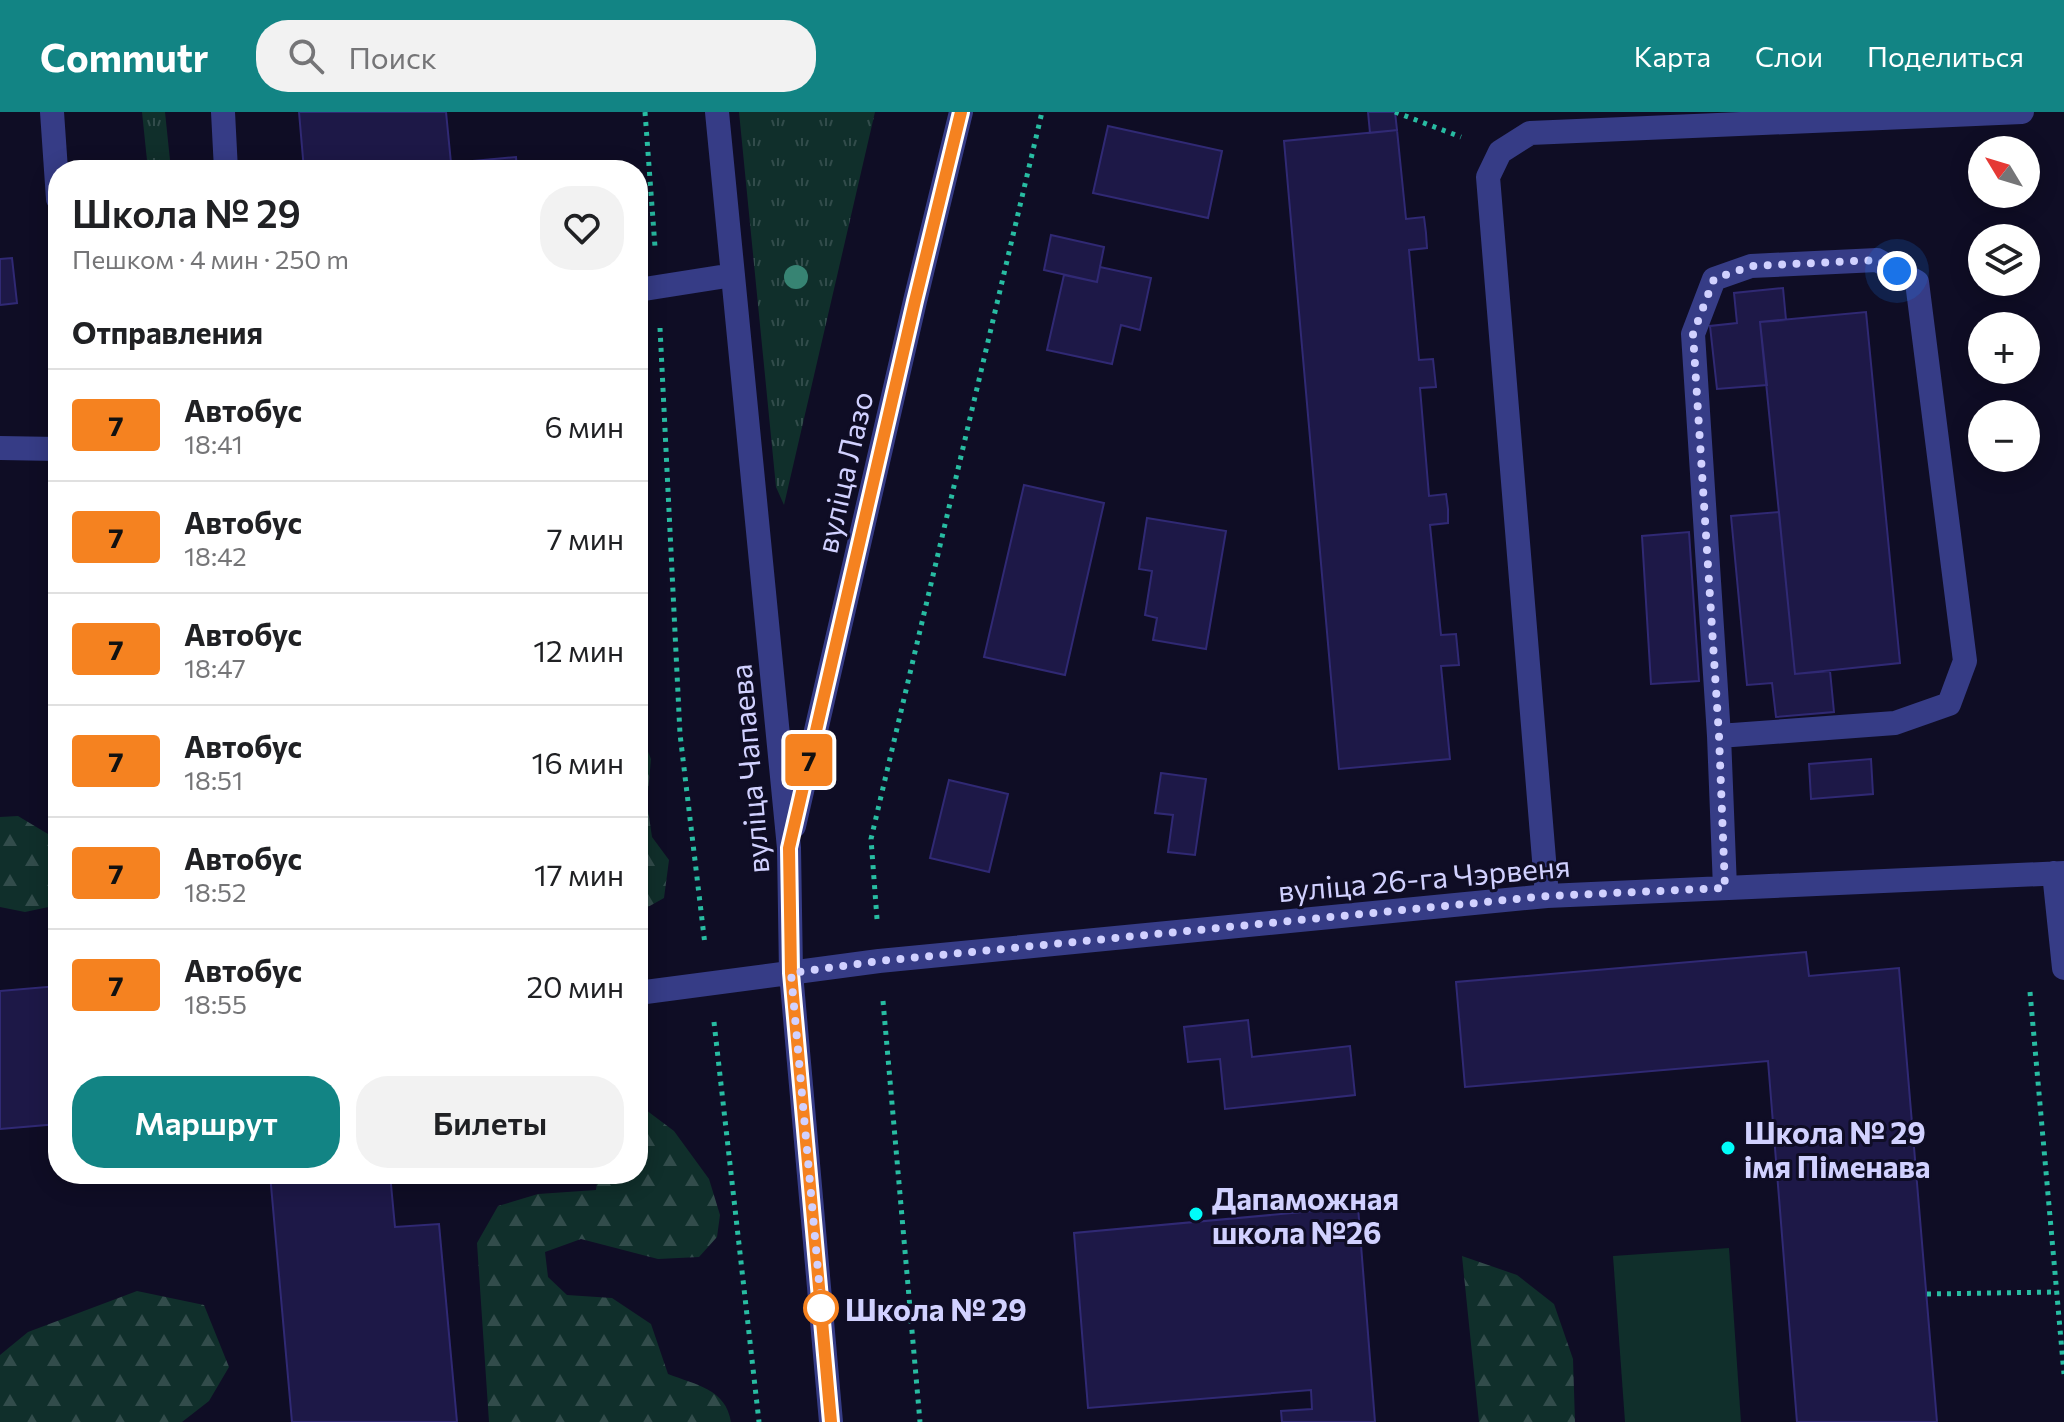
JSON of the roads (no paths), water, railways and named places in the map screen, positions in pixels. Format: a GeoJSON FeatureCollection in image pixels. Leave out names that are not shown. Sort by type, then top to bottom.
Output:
{"type":"FeatureCollection","features":[{"type":"Feature","properties":{"kind":"street"},"geometry":{"type":"LineString","coordinates":[[52,112],[55,160]]}},
{"type":"Feature","properties":{"kind":"street"},"geometry":{"type":"LineString","coordinates":[[223,112],[225,160]]}},
{"type":"Feature","properties":{"kind":"street","name":"вуліца Чапаева"},"geometry":{"type":"LineString","coordinates":[[717,112],[789,848],[791,973],[831,1422]]}},
{"type":"Feature","properties":{"kind":"street","name":"вуліца Лазо"},"geometry":{"type":"LineString","coordinates":[[789,848],[961,112]]}},
{"type":"Feature","properties":{"kind":"street"},"geometry":{"type":"LineString","coordinates":[[1547,896],[1488,177],[1500,152],[1530,133],[2022,112]]}},
{"type":"Feature","properties":{"kind":"street"},"geometry":{"type":"LineString","coordinates":[[1719,736],[1895,723],[1949,704],[1965,661],[1917,282],[1877,260],[1751,266],[1714,279],[1693,334],[1719,736],[1725,888]]}},
{"type":"Feature","properties":{"kind":"street"},"geometry":{"type":"LineString","coordinates":[[648,288],[733,275]]}},
{"type":"Feature","properties":{"kind":"street"},"geometry":{"type":"LineString","coordinates":[[0,448],[48,449]]}},
{"type":"Feature","properties":{"kind":"street"},"geometry":{"type":"LineString","coordinates":[[2059,873],[2064,968]]}},
{"type":"Feature","properties":{"kind":"street","name":"вуліца 26-га Чэрвеня"},"geometry":{"type":"LineString","coordinates":[[648,992],[879,961],[1547,896],[2059,873]]}},
{"type":"Feature","properties":{"kind":"place","name":"Школа № 29 імя Піменава"},"geometry":{"type":"Point","coordinates":[1728,1148]}},
{"type":"Feature","properties":{"kind":"place","name":"Дапаможная школа №26"},"geometry":{"type":"Point","coordinates":[1196,1214]}},
{"type":"Feature","properties":{"kind":"place","name":"Школа № 29"},"geometry":{"type":"Point","coordinates":[821,1308]}}]}
